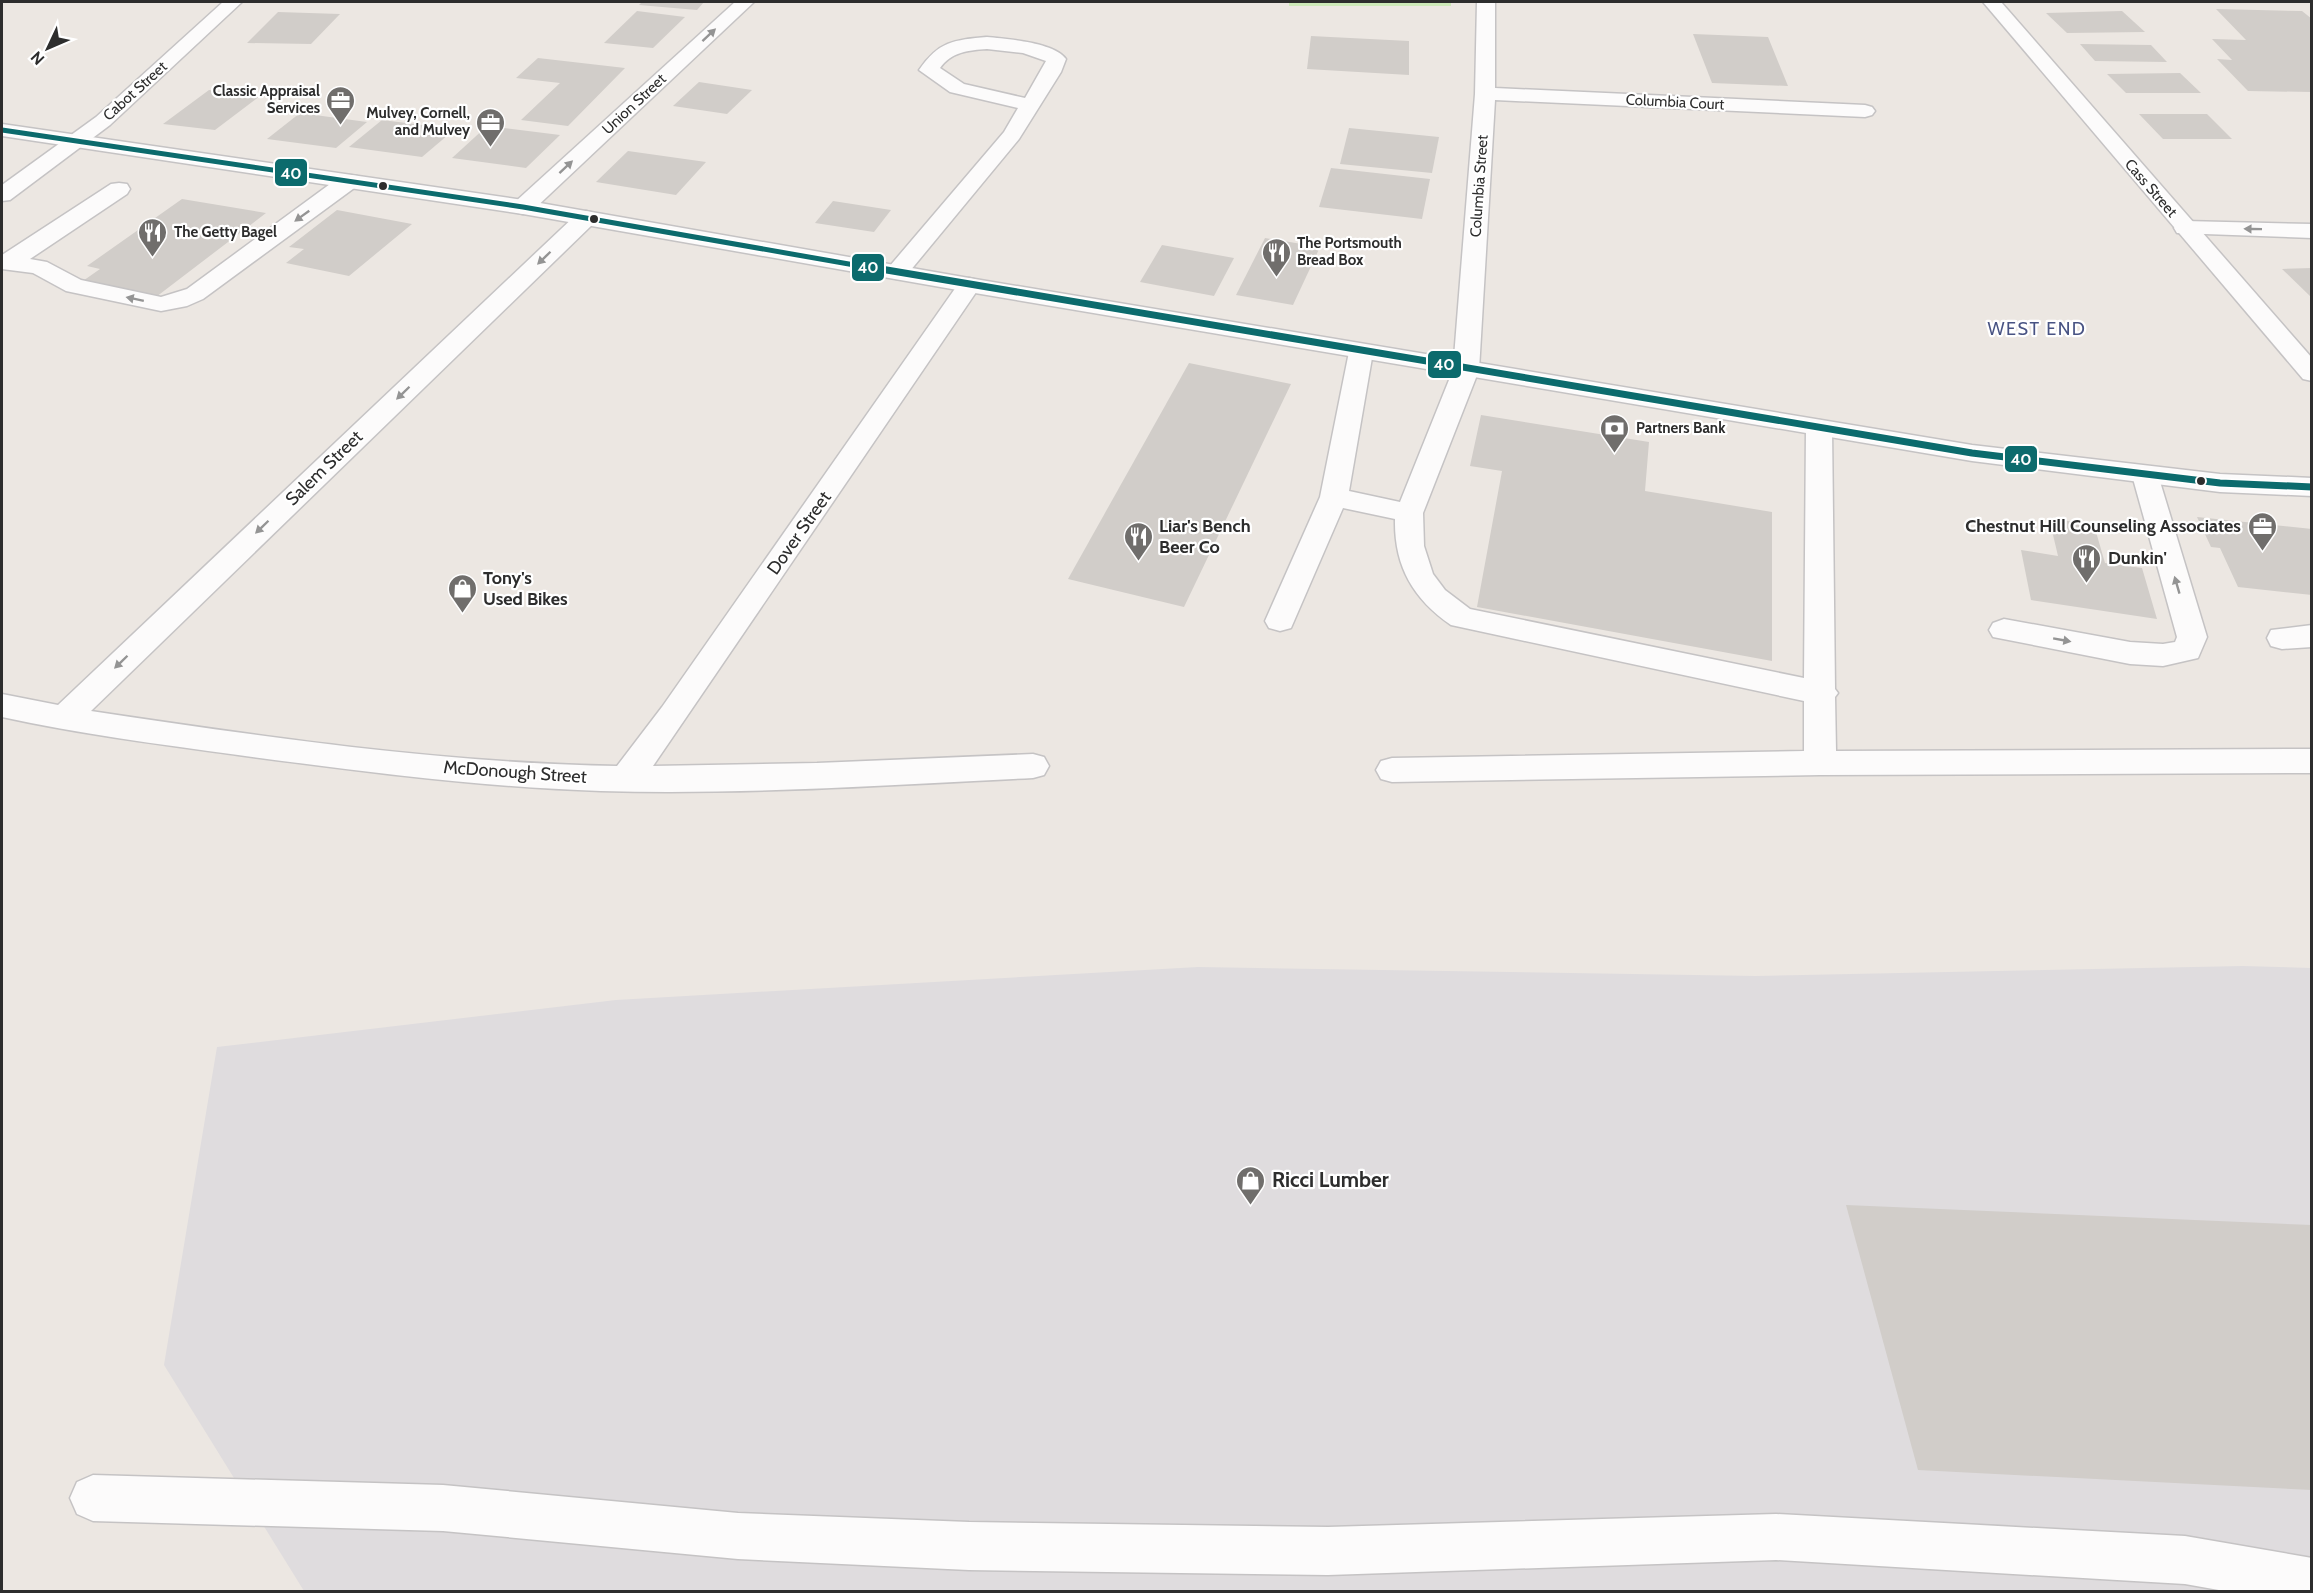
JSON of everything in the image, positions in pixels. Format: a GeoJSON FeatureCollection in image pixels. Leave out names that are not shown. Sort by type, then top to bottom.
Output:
{"type":"FeatureCollection","features":[{"type":"Feature","properties":{"kind":"street","name":"Cabot Street"},"geometry":{"type":"LineString","coordinates":[[2,195],[103,121],[233,2]]}},
{"type":"Feature","properties":{"kind":"street","name":"Union Street"},"geometry":{"type":"LineString","coordinates":[[523,207],[745,2]]}},
{"type":"Feature","properties":{"kind":"street","name":"Columbia Street"},"geometry":{"type":"LineString","coordinates":[[1409,513],[1466,370],[1485,94],[1486,2]]}},
{"type":"Feature","properties":{"kind":"street","name":"Cass Street"},"geometry":{"type":"LineString","coordinates":[[1992,2],[2312,374]]}},
{"type":"Feature","properties":{"kind":"street"},"geometry":{"type":"LineString","coordinates":[[897,272],[1012,135],[1051,72],[1056,59],[1043,51],[995,43],[965,45],[944,52],[932,60],[929,70],[957,88],[1029,105]]}},
{"type":"Feature","properties":{"kind":"street","name":"Columbia Court"},"geometry":{"type":"LineString","coordinates":[[1485,94],[1865,111]]}},
{"type":"Feature","properties":{"kind":"street"},"geometry":{"type":"LineString","coordinates":[[2,130],[523,207],[1466,370],[1972,453],[2220,483],[2312,487]]}},
{"type":"Feature","properties":{"kind":"street"},"geometry":{"type":"LineString","coordinates":[[5,262],[39,267],[74,286],[161,304],[179,301],[195,294],[349,181]]}},
{"type":"Feature","properties":{"kind":"street"},"geometry":{"type":"LineString","coordinates":[[5,262],[119,189]]}},
{"type":"Feature","properties":{"kind":"street","name":"Salem Street"},"geometry":{"type":"LineString","coordinates":[[63,719],[586,218]]}},
{"type":"Feature","properties":{"kind":"street"},"geometry":{"type":"LineString","coordinates":[[2185,228],[2312,231]]}},
{"type":"Feature","properties":{"kind":"street","name":"Dover Street"},"geometry":{"type":"LineString","coordinates":[[626,778],[673,715],[969,285]]}},
{"type":"Feature","properties":{"kind":"street"},"geometry":{"type":"LineString","coordinates":[[1280,621],[1334,497],[1361,352]]}},
{"type":"Feature","properties":{"kind":"street"},"geometry":{"type":"LineString","coordinates":[[1819,428],[1820,763]]}},
{"type":"Feature","properties":{"kind":"street"},"geometry":{"type":"LineString","coordinates":[[2004,630],[2130,653],[2163,655],[2187,650],[2192,637],[2145,475]]}},
{"type":"Feature","properties":{"kind":"street"},"geometry":{"type":"LineString","coordinates":[[1334,497],[1409,513],[1407,538],[1414,566],[1424,586],[1442,606],[1461,618],[1821,693]]}},
{"type":"Feature","properties":{"kind":"street"},"geometry":{"type":"LineString","coordinates":[[2282,638],[2312,636]]}},
{"type":"Feature","properties":{"kind":"street","name":"McDonough Street"},"geometry":{"type":"LineString","coordinates":[[2,706],[63,719],[341,756],[493,772],[626,778],[744,778],[1033,766]]}},
{"type":"Feature","properties":{"kind":"street"},"geometry":{"type":"LineString","coordinates":[[1392,770],[1820,763],[2312,761]]}},
{"type":"Feature","properties":{"kind":"street"},"geometry":{"type":"LineString","coordinates":[[93,1498],[443,1508],[738,1536],[969,1546],[1328,1551],[1776,1537],[2185,1560],[2312,1582]]}},
{"type":"Feature","properties":{"kind":"shaded area","name":"Ricci Lumber"},"geometry":{"type":"Polygon","coordinates":[[[2243,966],[2311,968],[2311,1591],[304,1591],[164,1365],[217,1047],[616,1000],[1198,967],[1756,976],[2243,966]]]}},
{"type":"Feature","properties":{"kind":"green space"},"geometry":{"type":"Polygon","coordinates":[[[1289,2],[1451,2],[1451,6],[1289,6],[1289,2]]]}},
{"type":"Feature","properties":{"kind":"building"},"geometry":{"type":"Polygon","coordinates":[[[642,2],[704,2],[697,10],[639,5],[642,2]]]}},
{"type":"Feature","properties":{"kind":"building"},"geometry":{"type":"Polygon","coordinates":[[[2216,9],[2302,11],[2312,19],[2312,92],[2248,91],[2217,59],[2232,60],[2212,39],[2246,40],[2216,9]]]}},
{"type":"Feature","properties":{"kind":"building"},"geometry":{"type":"Polygon","coordinates":[[[637,11],[685,17],[653,48],[604,43],[637,11]]]}},
{"type":"Feature","properties":{"kind":"building"},"geometry":{"type":"Polygon","coordinates":[[[2122,11],[2145,32],[2067,33],[2046,13],[2122,11]]]}},
{"type":"Feature","properties":{"kind":"building"},"geometry":{"type":"Polygon","coordinates":[[[278,12],[340,14],[311,44],[247,43],[278,12]]]}},
{"type":"Feature","properties":{"kind":"building"},"geometry":{"type":"Polygon","coordinates":[[[1693,34],[1768,37],[1788,86],[1712,83],[1693,34]]]}},
{"type":"Feature","properties":{"kind":"building"},"geometry":{"type":"Polygon","coordinates":[[[1311,36],[1409,41],[1409,75],[1307,69],[1311,36]]]}},
{"type":"Feature","properties":{"kind":"building"},"geometry":{"type":"Polygon","coordinates":[[[2080,44],[2151,45],[2167,62],[2095,61],[2080,44]]]}},
{"type":"Feature","properties":{"kind":"building"},"geometry":{"type":"Polygon","coordinates":[[[538,58],[625,68],[568,126],[521,120],[560,83],[516,78],[538,58]]]}},
{"type":"Feature","properties":{"kind":"building"},"geometry":{"type":"Polygon","coordinates":[[[2180,73],[2201,93],[2126,93],[2107,74],[2180,73]]]}},
{"type":"Feature","properties":{"kind":"building"},"geometry":{"type":"Polygon","coordinates":[[[699,82],[752,90],[727,114],[673,106],[699,82]]]}},
{"type":"Feature","properties":{"kind":"building"},"geometry":{"type":"Polygon","coordinates":[[[209,90],[260,96],[215,130],[163,124],[209,90]]]}},
{"type":"Feature","properties":{"kind":"building"},"geometry":{"type":"Polygon","coordinates":[[[300,113],[367,122],[336,148],[267,139],[300,113]]]}},
{"type":"Feature","properties":{"kind":"building"},"geometry":{"type":"Polygon","coordinates":[[[2139,114],[2207,114],[2232,139],[2163,139],[2139,114]]]}},
{"type":"Feature","properties":{"kind":"building"},"geometry":{"type":"Polygon","coordinates":[[[382,120],[455,129],[422,157],[349,147],[382,120]]]}},
{"type":"Feature","properties":{"kind":"building"},"geometry":{"type":"Polygon","coordinates":[[[487,126],[560,135],[526,168],[452,158],[487,126]]]}},
{"type":"Feature","properties":{"kind":"building"},"geometry":{"type":"Polygon","coordinates":[[[1349,128],[1439,137],[1432,173],[1340,164],[1349,128]]]}},
{"type":"Feature","properties":{"kind":"building"},"geometry":{"type":"Polygon","coordinates":[[[628,151],[706,162],[676,195],[596,182],[628,151]]]}},
{"type":"Feature","properties":{"kind":"building"},"geometry":{"type":"Polygon","coordinates":[[[1331,168],[1430,179],[1422,219],[1319,207],[1331,168]]]}},
{"type":"Feature","properties":{"kind":"building"},"geometry":{"type":"Polygon","coordinates":[[[182,199],[266,213],[156,297],[80,283],[100,269],[87,266],[182,199]]]}},
{"type":"Feature","properties":{"kind":"building"},"geometry":{"type":"Polygon","coordinates":[[[833,201],[891,210],[874,232],[815,223],[833,201]]]}},
{"type":"Feature","properties":{"kind":"building"},"geometry":{"type":"Polygon","coordinates":[[[337,210],[412,224],[349,276],[286,263],[304,249],[289,247],[337,210]]]}},
{"type":"Feature","properties":{"kind":"building"},"geometry":{"type":"Polygon","coordinates":[[[1265,238],[1320,247],[1293,305],[1236,295],[1265,238]]]}},
{"type":"Feature","properties":{"kind":"building"},"geometry":{"type":"Polygon","coordinates":[[[1162,245],[1234,258],[1214,296],[1140,282],[1162,245]]]}},
{"type":"Feature","properties":{"kind":"building"},"geometry":{"type":"Polygon","coordinates":[[[2312,268],[2312,298],[2282,269],[2312,268]]]}},
{"type":"Feature","properties":{"kind":"building"},"geometry":{"type":"Polygon","coordinates":[[[1189,363],[1291,384],[1184,607],[1068,579],[1189,363]]]}},
{"type":"Feature","properties":{"kind":"building"},"geometry":{"type":"Polygon","coordinates":[[[1481,415],[1649,442],[1645,491],[1772,512],[1772,661],[1477,607],[1502,471],[1470,466],[1481,415]]]}},
{"type":"Feature","properties":{"kind":"building"},"geometry":{"type":"Polygon","coordinates":[[[2197,517],[2312,529],[2312,595],[2238,587],[2220,548],[2211,547],[2197,517]]]}},
{"type":"Feature","properties":{"kind":"building","name":"Dunkin'"},"geometry":{"type":"Polygon","coordinates":[[[2049,518],[2094,525],[2105,563],[2142,568],[2157,619],[2031,600],[2021,550],[2058,556],[2049,518]]]}},
{"type":"Feature","properties":{"kind":"building"},"geometry":{"type":"Polygon","coordinates":[[[1846,1205],[2312,1225],[2312,1490],[1918,1470],[1846,1205]]]}},
{"type":"Feature","properties":{"kind":"transit line","name":"40"},"geometry":{"type":"LineString","coordinates":[[2,130],[523,207],[969,285],[1972,453],[2220,483],[2312,487]]}},
{"type":"Feature","properties":{"kind":"place","name":"Classic Appraisal Services"},"geometry":{"type":"Point","coordinates":[341,126]}},
{"type":"Feature","properties":{"kind":"place","name":"Mulvey, Cornell, and Mulvey"},"geometry":{"type":"Point","coordinates":[491,148]}},
{"type":"Feature","properties":{"kind":"place","name":"The Getty Bagel"},"geometry":{"type":"Point","coordinates":[153,258]}},
{"type":"Feature","properties":{"kind":"place","name":"The Portsmouth Bread Box"},"geometry":{"type":"Point","coordinates":[1276,278]}},
{"type":"Feature","properties":{"kind":"place","name":"Partners Bank"},"geometry":{"type":"Point","coordinates":[1615,454]}},
{"type":"Feature","properties":{"kind":"place","name":"Chestnut Hill Counseling Associates"},"geometry":{"type":"Point","coordinates":[2262,552]}},
{"type":"Feature","properties":{"kind":"place","name":"Liar's Bench Beer Co"},"geometry":{"type":"Point","coordinates":[1138,562]}},
{"type":"Feature","properties":{"kind":"place","name":"Dunkin'"},"geometry":{"type":"Point","coordinates":[2087,584]}},
{"type":"Feature","properties":{"kind":"place","name":"Tony's Used Bikes"},"geometry":{"type":"Point","coordinates":[462,614]}},
{"type":"Feature","properties":{"kind":"place","name":"Ricci Lumber"},"geometry":{"type":"Point","coordinates":[1251,1206]}},
{"type":"Feature","properties":{"kind":"district","name":"WEST END"},"geometry":{"type":"Point","coordinates":[2037,329]}}]}
